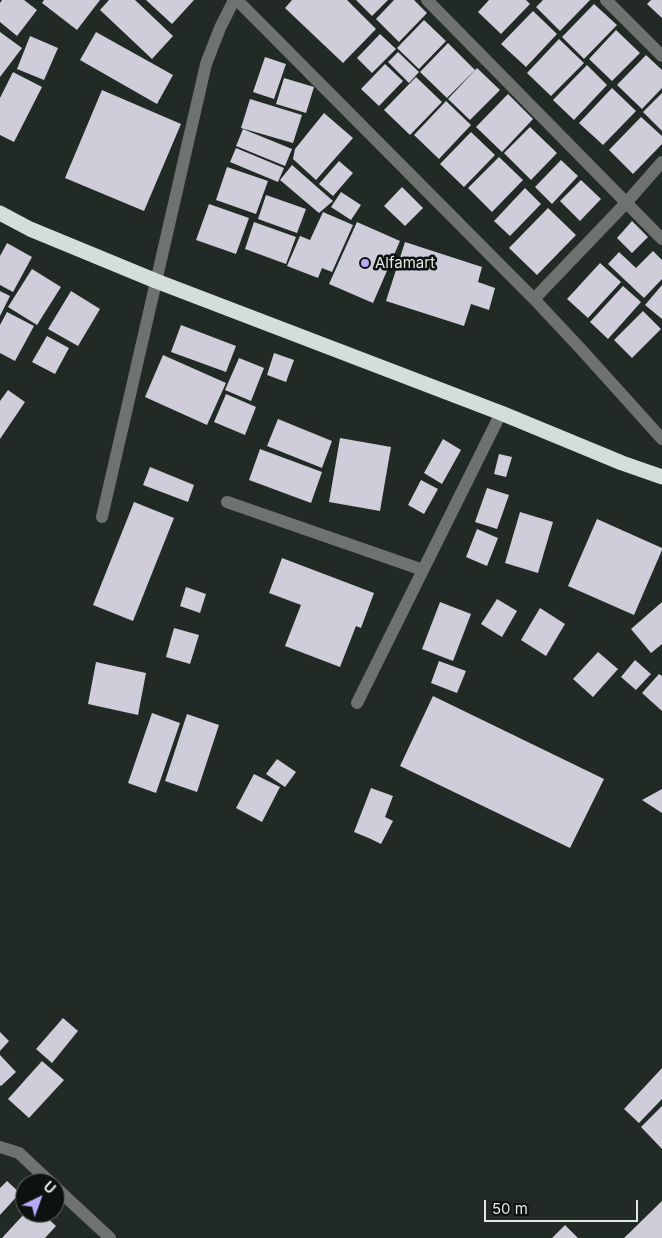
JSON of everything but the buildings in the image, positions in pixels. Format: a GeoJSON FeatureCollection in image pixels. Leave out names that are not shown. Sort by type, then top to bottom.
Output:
{"type":"FeatureCollection","features":[{"type":"Feature","properties":{"kind":"highway"},"geometry":{"type":"LineString","coordinates":[[0,213],[30,229],[156,281],[501,413],[662,477]]}},
{"type":"Feature","properties":{"kind":"street"},"geometry":{"type":"LineString","coordinates":[[102,517],[206,64],[220,28],[235,0],[534,299],[662,439]]}},
{"type":"Feature","properties":{"kind":"street"},"geometry":{"type":"LineString","coordinates":[[427,0],[662,239]]}},
{"type":"Feature","properties":{"kind":"street"},"geometry":{"type":"LineString","coordinates":[[606,0],[662,56]]}},
{"type":"Feature","properties":{"kind":"street"},"geometry":{"type":"LineString","coordinates":[[534,299],[626,203],[662,162]]}},
{"type":"Feature","properties":{"kind":"street"},"geometry":{"type":"LineString","coordinates":[[357,703],[501,413]]}},
{"type":"Feature","properties":{"kind":"street"},"geometry":{"type":"LineString","coordinates":[[227,502],[423,570]]}},
{"type":"Feature","properties":{"kind":"street"},"geometry":{"type":"LineString","coordinates":[[0,1148],[19,1153],[40,1173]]}},
{"type":"Feature","properties":{"kind":"street"},"geometry":{"type":"LineString","coordinates":[[65,1196],[110,1238]]}},
{"type":"Feature","properties":{"kind":"place","name":"Alfamart"},"geometry":{"type":"Point","coordinates":[365,263]}}]}
